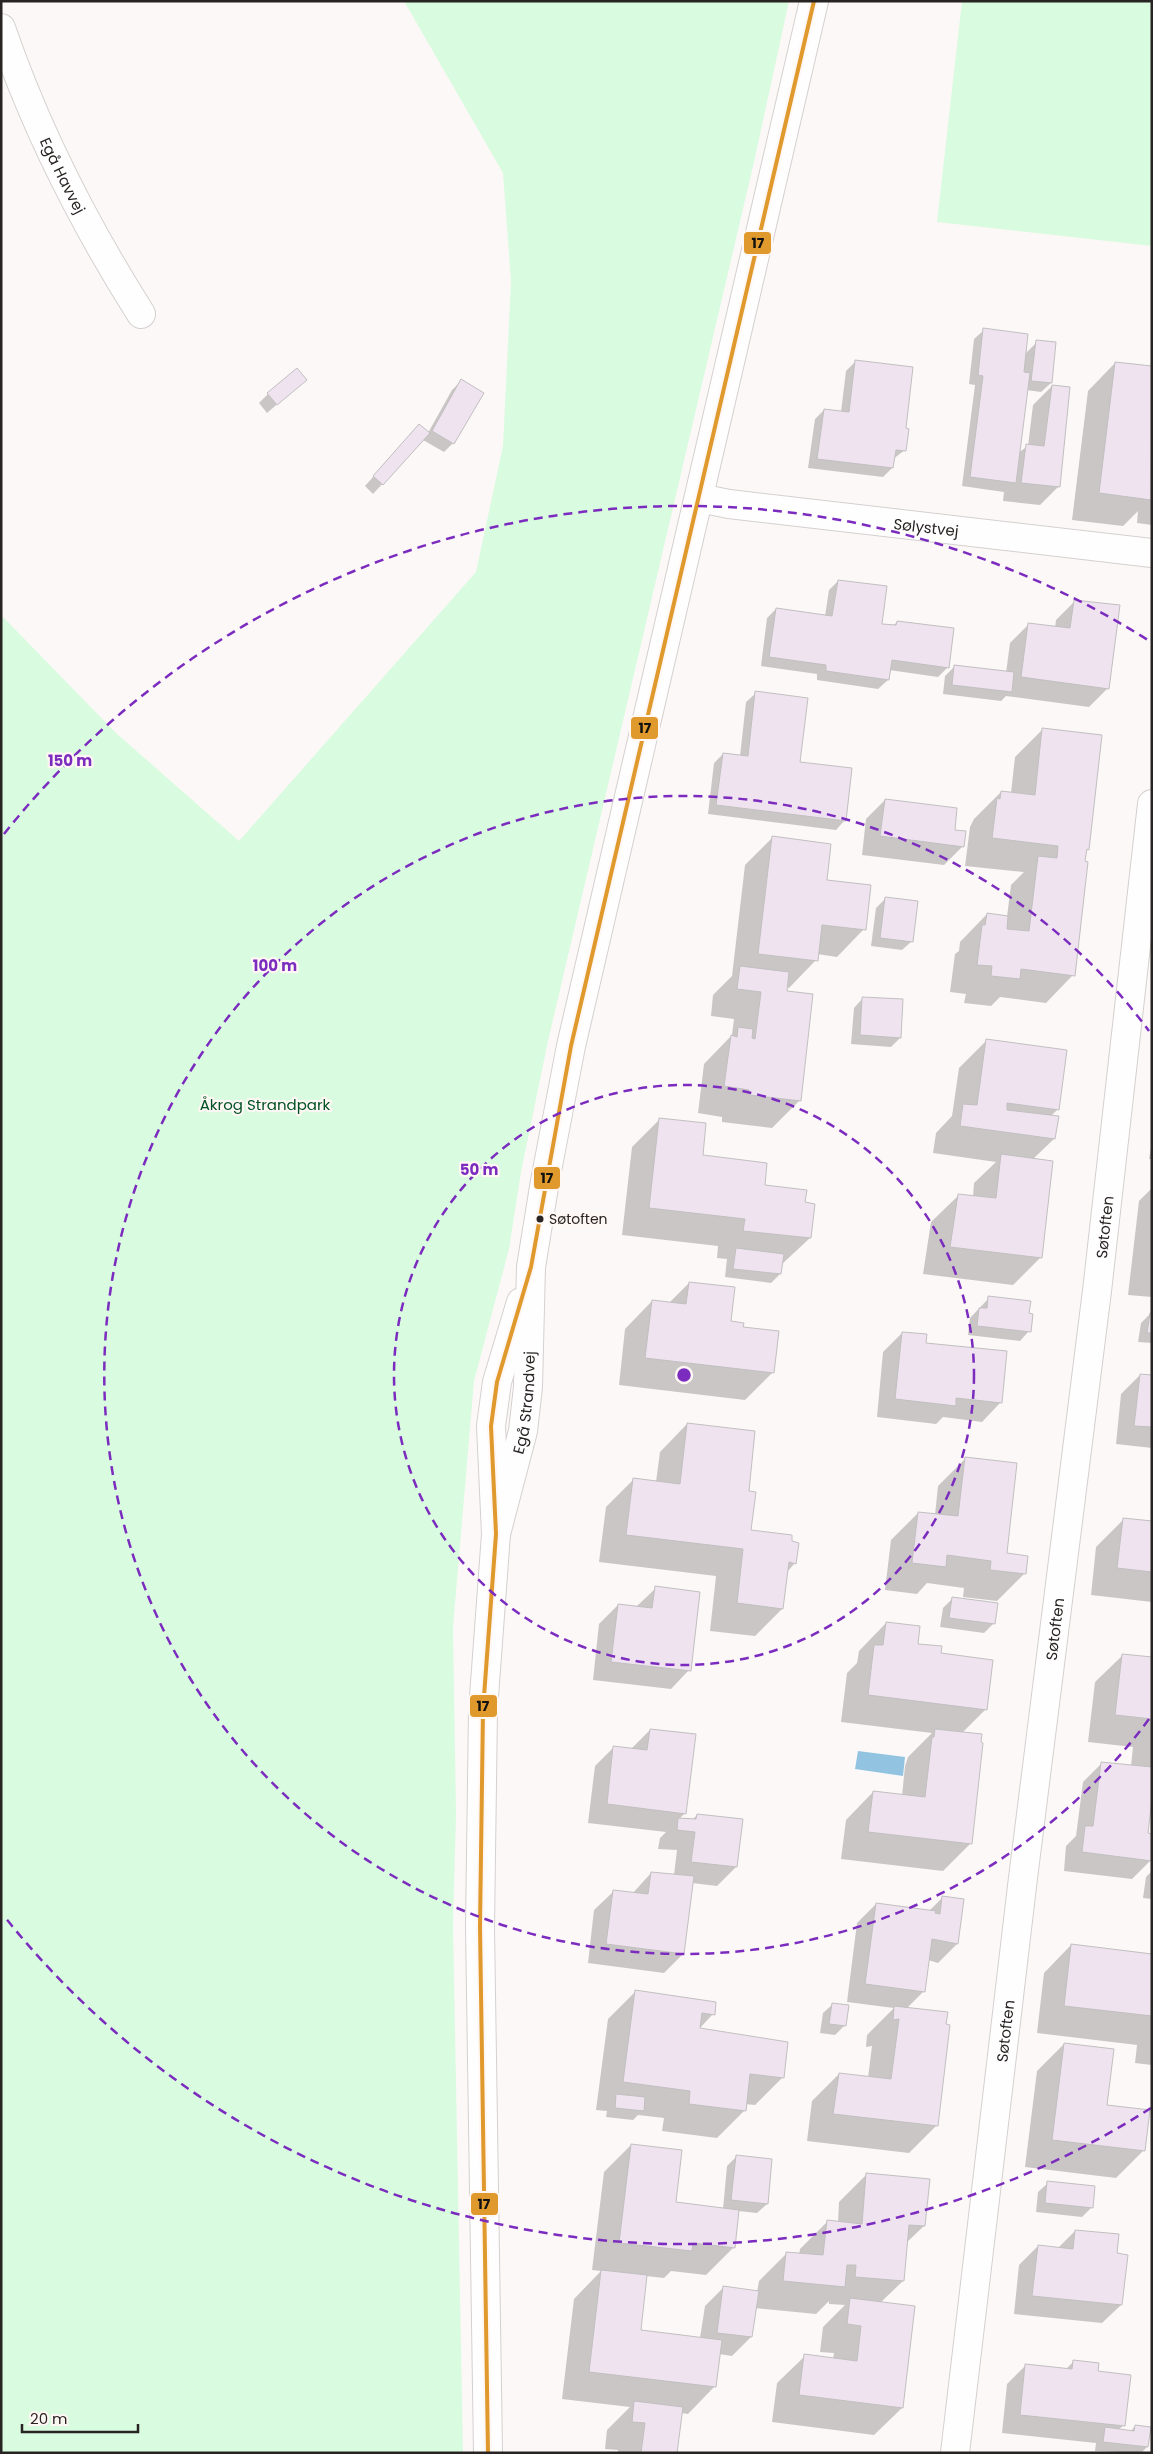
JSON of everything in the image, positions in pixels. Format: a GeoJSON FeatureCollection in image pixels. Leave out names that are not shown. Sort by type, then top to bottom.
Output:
{"type":"FeatureCollection","features":[{"type":"Feature","properties":{"kind":"street","name":"Egå Strandvej"},"geometry":{"type":"LineString","coordinates":[[488,2453],[480,2040],[480,1821],[488,1626],[496,1534],[492,1426],[497,1382],[531,1267],[545,1181],[571,1046],[814,1]]}},
{"type":"Feature","properties":{"kind":"street","name":"Egå Havvej"},"geometry":{"type":"LineString","coordinates":[[1,28],[33,113],[70,194],[141,314]]}},
{"type":"Feature","properties":{"kind":"street","name":"Sølystvej"},"geometry":{"type":"LineString","coordinates":[[699,498],[729,504],[1152,553]]}},
{"type":"Feature","properties":{"kind":"street","name":"Søtoften"},"geometry":{"type":"LineString","coordinates":[[955,2453],[1024,1868],[1097,1291],[1152,804]]}},
{"type":"Feature","properties":{"kind":"green space","name":"Åkrog Strandpark"},"geometry":{"type":"Polygon","coordinates":[[[404,1],[789,1],[754,162],[548,1041],[521,1172],[509,1249],[474,1381],[453,1627],[456,1814],[453,1924],[463,2453],[1,2453],[1,619],[3,617],[116,733],[239,841],[476,572],[503,446],[511,282],[503,173],[404,1]]]}},
{"type":"Feature","properties":{"kind":"green space"},"geometry":{"type":"Polygon","coordinates":[[[962,1],[1152,1],[1152,246],[937,222],[962,1]]]}},
{"type":"Feature","properties":{"kind":"water"},"geometry":{"type":"Polygon","coordinates":[[[858,1751],[905,1757],[903,1776],[855,1769],[858,1751]]]}},
{"type":"Feature","properties":{"kind":"building"},"geometry":{"type":"Polygon","coordinates":[[[983,328],[1028,334],[1024,372],[1030,373],[1016,483],[970,477],[983,376],[978,375],[983,328]]]}},
{"type":"Feature","properties":{"kind":"building"},"geometry":{"type":"Polygon","coordinates":[[[1036,340],[1056,342],[1052,383],[1031,381],[1036,340]]]}},
{"type":"Feature","properties":{"kind":"building"},"geometry":{"type":"Polygon","coordinates":[[[855,360],[913,367],[906,428],[909,429],[906,451],[896,450],[893,468],[817,459],[824,409],[849,412],[855,360]]]}},
{"type":"Feature","properties":{"kind":"building"},"geometry":{"type":"Polygon","coordinates":[[[1115,362],[1152,366],[1151,500],[1099,493],[1115,362]]]}},
{"type":"Feature","properties":{"kind":"building"},"geometry":{"type":"Polygon","coordinates":[[[297,368],[307,380],[277,405],[267,393],[297,368]]]}},
{"type":"Feature","properties":{"kind":"building"},"geometry":{"type":"Polygon","coordinates":[[[461,379],[484,393],[454,444],[432,431],[461,379]]]}},
{"type":"Feature","properties":{"kind":"building"},"geometry":{"type":"Polygon","coordinates":[[[1052,385],[1070,387],[1060,487],[1021,483],[1026,444],[1044,446],[1052,385]]]}},
{"type":"Feature","properties":{"kind":"building"},"geometry":{"type":"Polygon","coordinates":[[[419,424],[430,433],[383,485],[373,476],[419,424]]]}},
{"type":"Feature","properties":{"kind":"building"},"geometry":{"type":"Polygon","coordinates":[[[838,580],[887,586],[882,624],[896,625],[897,621],[954,628],[949,668],[892,660],[889,680],[826,671],[826,665],[769,657],[776,608],[832,616],[838,580]]]}},
{"type":"Feature","properties":{"kind":"building"},"geometry":{"type":"Polygon","coordinates":[[[1074,600],[1120,605],[1109,689],[1021,677],[1028,623],[1070,628],[1074,600]]]}},
{"type":"Feature","properties":{"kind":"building"},"geometry":{"type":"Polygon","coordinates":[[[954,665],[1014,672],[1012,692],[952,685],[954,665]]]}},
{"type":"Feature","properties":{"kind":"building"},"geometry":{"type":"Polygon","coordinates":[[[755,691],[808,698],[800,762],[852,768],[846,821],[716,805],[723,753],[748,756],[755,691]]]}},
{"type":"Feature","properties":{"kind":"building"},"geometry":{"type":"Polygon","coordinates":[[[1042,728],[1102,735],[1089,850],[1087,849],[1085,861],[1088,862],[1075,976],[1021,969],[1020,979],[991,976],[992,966],[977,965],[982,925],[985,925],[987,913],[1008,916],[1007,929],[1029,931],[1038,856],[1057,858],[1058,846],[992,838],[997,798],[1000,799],[1001,791],[1035,795],[1042,728]]]}},
{"type":"Feature","properties":{"kind":"building"},"geometry":{"type":"Polygon","coordinates":[[[885,799],[957,808],[955,830],[966,831],[964,847],[880,836],[885,799]]]}},
{"type":"Feature","properties":{"kind":"building"},"geometry":{"type":"Polygon","coordinates":[[[772,836],[831,844],[827,880],[871,885],[866,930],[822,925],[818,961],[758,954],[772,836]]]}},
{"type":"Feature","properties":{"kind":"building"},"geometry":{"type":"Polygon","coordinates":[[[885,897],[918,901],[913,942],[880,938],[885,897]]]}},
{"type":"Feature","properties":{"kind":"building"},"geometry":{"type":"Polygon","coordinates":[[[740,966],[789,972],[787,991],[813,994],[801,1101],[749,1095],[749,1090],[724,1086],[731,1035],[737,1037],[738,1027],[753,1029],[752,1038],[755,1039],[761,992],[737,989],[740,966]]]}},
{"type":"Feature","properties":{"kind":"building"},"geometry":{"type":"Polygon","coordinates":[[[862,997],[903,999],[901,1038],[860,1035],[862,997]]]}},
{"type":"Feature","properties":{"kind":"building"},"geometry":{"type":"Polygon","coordinates":[[[986,1039],[1067,1050],[1059,1110],[1007,1103],[1007,1110],[1059,1116],[1055,1139],[960,1126],[963,1104],[977,1105],[986,1039]]]}},
{"type":"Feature","properties":{"kind":"building"},"geometry":{"type":"Polygon","coordinates":[[[659,1118],[706,1123],[703,1155],[767,1163],[765,1185],[807,1190],[805,1202],[815,1204],[811,1238],[743,1231],[745,1219],[649,1208],[659,1118]]]}},
{"type":"Feature","properties":{"kind":"building"},"geometry":{"type":"Polygon","coordinates":[[[1001,1154],[1053,1161],[1042,1258],[950,1247],[958,1194],[996,1198],[1001,1154]]]}},
{"type":"Feature","properties":{"kind":"building"},"geometry":{"type":"Polygon","coordinates":[[[736,1248],[784,1254],[781,1274],[733,1269],[736,1248]]]}},
{"type":"Feature","properties":{"kind":"building"},"geometry":{"type":"Polygon","coordinates":[[[689,1282],[735,1287],[731,1321],[744,1323],[743,1327],[779,1331],[774,1373],[645,1358],[652,1300],[686,1304],[689,1282]]]}},
{"type":"Feature","properties":{"kind":"building"},"geometry":{"type":"Polygon","coordinates":[[[988,1296],[1031,1301],[1029,1313],[1033,1314],[1031,1332],[977,1326],[979,1308],[987,1308],[988,1296]]]}},
{"type":"Feature","properties":{"kind":"building"},"geometry":{"type":"Polygon","coordinates":[[[1150,1313],[1152,1313],[1152,1333],[1147,1333],[1150,1313]]]}},
{"type":"Feature","properties":{"kind":"building"},"geometry":{"type":"Polygon","coordinates":[[[902,1332],[927,1334],[926,1343],[1007,1351],[1002,1403],[956,1398],[956,1406],[895,1399],[902,1332]]]}},
{"type":"Feature","properties":{"kind":"building"},"geometry":{"type":"Polygon","coordinates":[[[1140,1374],[1152,1375],[1152,1427],[1134,1426],[1140,1374]]]}},
{"type":"Feature","properties":{"kind":"building"},"geometry":{"type":"Polygon","coordinates":[[[687,1423],[755,1431],[749,1491],[756,1492],[751,1530],[792,1535],[792,1541],[799,1543],[796,1564],[789,1562],[783,1609],[737,1603],[743,1549],[626,1535],[633,1478],[680,1484],[687,1423]]]}},
{"type":"Feature","properties":{"kind":"building"},"geometry":{"type":"Polygon","coordinates":[[[965,1457],[1017,1463],[1007,1553],[1028,1556],[1026,1574],[990,1570],[991,1561],[947,1555],[946,1567],[912,1563],[918,1512],[958,1516],[965,1457]]]}},
{"type":"Feature","properties":{"kind":"building"},"geometry":{"type":"Polygon","coordinates":[[[1123,1518],[1152,1521],[1152,1572],[1117,1568],[1123,1518]]]}},
{"type":"Feature","properties":{"kind":"building"},"geometry":{"type":"Polygon","coordinates":[[[655,1586],[700,1592],[691,1671],[611,1662],[618,1604],[652,1608],[655,1586]]]}},
{"type":"Feature","properties":{"kind":"building"},"geometry":{"type":"Polygon","coordinates":[[[952,1597],[998,1603],[995,1624],[949,1618],[952,1597]]]}},
{"type":"Feature","properties":{"kind":"building"},"geometry":{"type":"Polygon","coordinates":[[[886,1622],[920,1626],[918,1644],[942,1646],[941,1653],[993,1660],[987,1710],[868,1695],[874,1645],[883,1645],[886,1622]]]}},
{"type":"Feature","properties":{"kind":"building"},"geometry":{"type":"Polygon","coordinates":[[[1122,1654],[1152,1657],[1152,1719],[1115,1715],[1122,1654]]]}},
{"type":"Feature","properties":{"kind":"building"},"geometry":{"type":"Polygon","coordinates":[[[650,1729],[696,1734],[686,1814],[607,1804],[613,1746],[647,1750],[650,1729]]]}},
{"type":"Feature","properties":{"kind":"building"},"geometry":{"type":"Polygon","coordinates":[[[935,1729],[982,1734],[981,1742],[983,1743],[972,1844],[868,1832],[873,1791],[925,1797],[932,1737],[934,1737],[935,1729]]]}},
{"type":"Feature","properties":{"kind":"building"},"geometry":{"type":"Polygon","coordinates":[[[1101,1762],[1152,1767],[1152,1799],[1148,1833],[1152,1834],[1152,1861],[1082,1852],[1085,1826],[1093,1826],[1101,1762]]]}},
{"type":"Feature","properties":{"kind":"building"},"geometry":{"type":"Polygon","coordinates":[[[697,1814],[743,1819],[737,1867],[691,1862],[695,1832],[677,1830],[678,1818],[696,1819],[697,1814]]]}},
{"type":"Feature","properties":{"kind":"building"},"geometry":{"type":"Polygon","coordinates":[[[651,1872],[694,1876],[684,1954],[606,1944],[613,1890],[648,1894],[651,1872]]]}},
{"type":"Feature","properties":{"kind":"building"},"geometry":{"type":"Polygon","coordinates":[[[942,1896],[964,1899],[958,1944],[932,1939],[925,1992],[865,1984],[876,1903],[936,1911],[935,1913],[940,1914],[942,1896]]]}},
{"type":"Feature","properties":{"kind":"building"},"geometry":{"type":"Polygon","coordinates":[[[1071,1944],[1152,1954],[1152,2016],[1064,2006],[1071,1944]]]}},
{"type":"Feature","properties":{"kind":"building"},"geometry":{"type":"Polygon","coordinates":[[[635,1990],[716,2002],[715,2015],[702,2013],[700,2028],[788,2042],[784,2078],[750,2074],[746,2111],[689,2104],[690,2091],[623,2082],[635,1990]]]}},
{"type":"Feature","properties":{"kind":"building"},"geometry":{"type":"Polygon","coordinates":[[[832,2003],[849,2005],[846,2026],[829,2024],[832,2003]]]}},
{"type":"Feature","properties":{"kind":"building"},"geometry":{"type":"Polygon","coordinates":[[[894,2006],[948,2012],[946,2024],[950,2025],[938,2126],[833,2114],[839,2073],[891,2079],[899,2019],[893,2020],[894,2006]]]}},
{"type":"Feature","properties":{"kind":"building"},"geometry":{"type":"Polygon","coordinates":[[[1064,2043],[1114,2049],[1107,2105],[1150,2110],[1145,2151],[1052,2140],[1064,2043]]]}},
{"type":"Feature","properties":{"kind":"building"},"geometry":{"type":"Polygon","coordinates":[[[616,2094],[645,2097],[644,2111],[615,2108],[616,2094]]]}},
{"type":"Feature","properties":{"kind":"building"},"geometry":{"type":"Polygon","coordinates":[[[631,2144],[682,2150],[676,2202],[739,2210],[735,2248],[693,2243],[692,2251],[619,2243],[631,2144]]]}},
{"type":"Feature","properties":{"kind":"building"},"geometry":{"type":"Polygon","coordinates":[[[736,2155],[772,2159],[768,2204],[731,2200],[736,2155]]]}},
{"type":"Feature","properties":{"kind":"building"},"geometry":{"type":"Polygon","coordinates":[[[866,2173],[930,2179],[925,2226],[909,2225],[904,2281],[855,2277],[856,2265],[847,2265],[845,2287],[783,2281],[786,2252],[823,2255],[827,2220],[862,2224],[866,2173]]]}},
{"type":"Feature","properties":{"kind":"building"},"geometry":{"type":"Polygon","coordinates":[[[1047,2181],[1095,2186],[1093,2208],[1045,2203],[1047,2181]]]}},
{"type":"Feature","properties":{"kind":"building"},"geometry":{"type":"Polygon","coordinates":[[[1075,2230],[1119,2234],[1117,2253],[1128,2255],[1122,2305],[1032,2296],[1038,2245],[1073,2249],[1075,2230]]]}},
{"type":"Feature","properties":{"kind":"building"},"geometry":{"type":"Polygon","coordinates":[[[601,2270],[647,2275],[641,2330],[722,2340],[716,2387],[589,2372],[601,2270]]]}},
{"type":"Feature","properties":{"kind":"building"},"geometry":{"type":"Polygon","coordinates":[[[723,2286],[759,2291],[752,2337],[717,2333],[723,2286]]]}},
{"type":"Feature","properties":{"kind":"building"},"geometry":{"type":"Polygon","coordinates":[[[850,2298],[915,2306],[903,2408],[799,2395],[804,2354],[857,2361],[861,2326],[847,2324],[850,2298]]]}},
{"type":"Feature","properties":{"kind":"building"},"geometry":{"type":"Polygon","coordinates":[[[1073,2360],[1099,2363],[1098,2371],[1131,2375],[1125,2426],[1020,2415],[1025,2364],[1072,2369],[1073,2360]]]}},
{"type":"Feature","properties":{"kind":"building"},"geometry":{"type":"Polygon","coordinates":[[[634,2401],[683,2407],[677,2453],[641,2453],[645,2423],[632,2422],[634,2401]]]}},
{"type":"Feature","properties":{"kind":"building"},"geometry":{"type":"Polygon","coordinates":[[[1135,2425],[1151,2427],[1148,2447],[1103,2442],[1105,2427],[1134,2431],[1135,2425]]]}},
{"type":"Feature","properties":{"kind":"transit line","name":"17"},"geometry":{"type":"LineString","coordinates":[[488,2453],[480,1927],[483,1710],[496,1534],[491,1426],[497,1382],[531,1267],[571,1046],[814,1]]}},
{"type":"Feature","properties":{"kind":"place","name":"Søtoften"},"geometry":{"type":"Point","coordinates":[540,1219]}}]}
